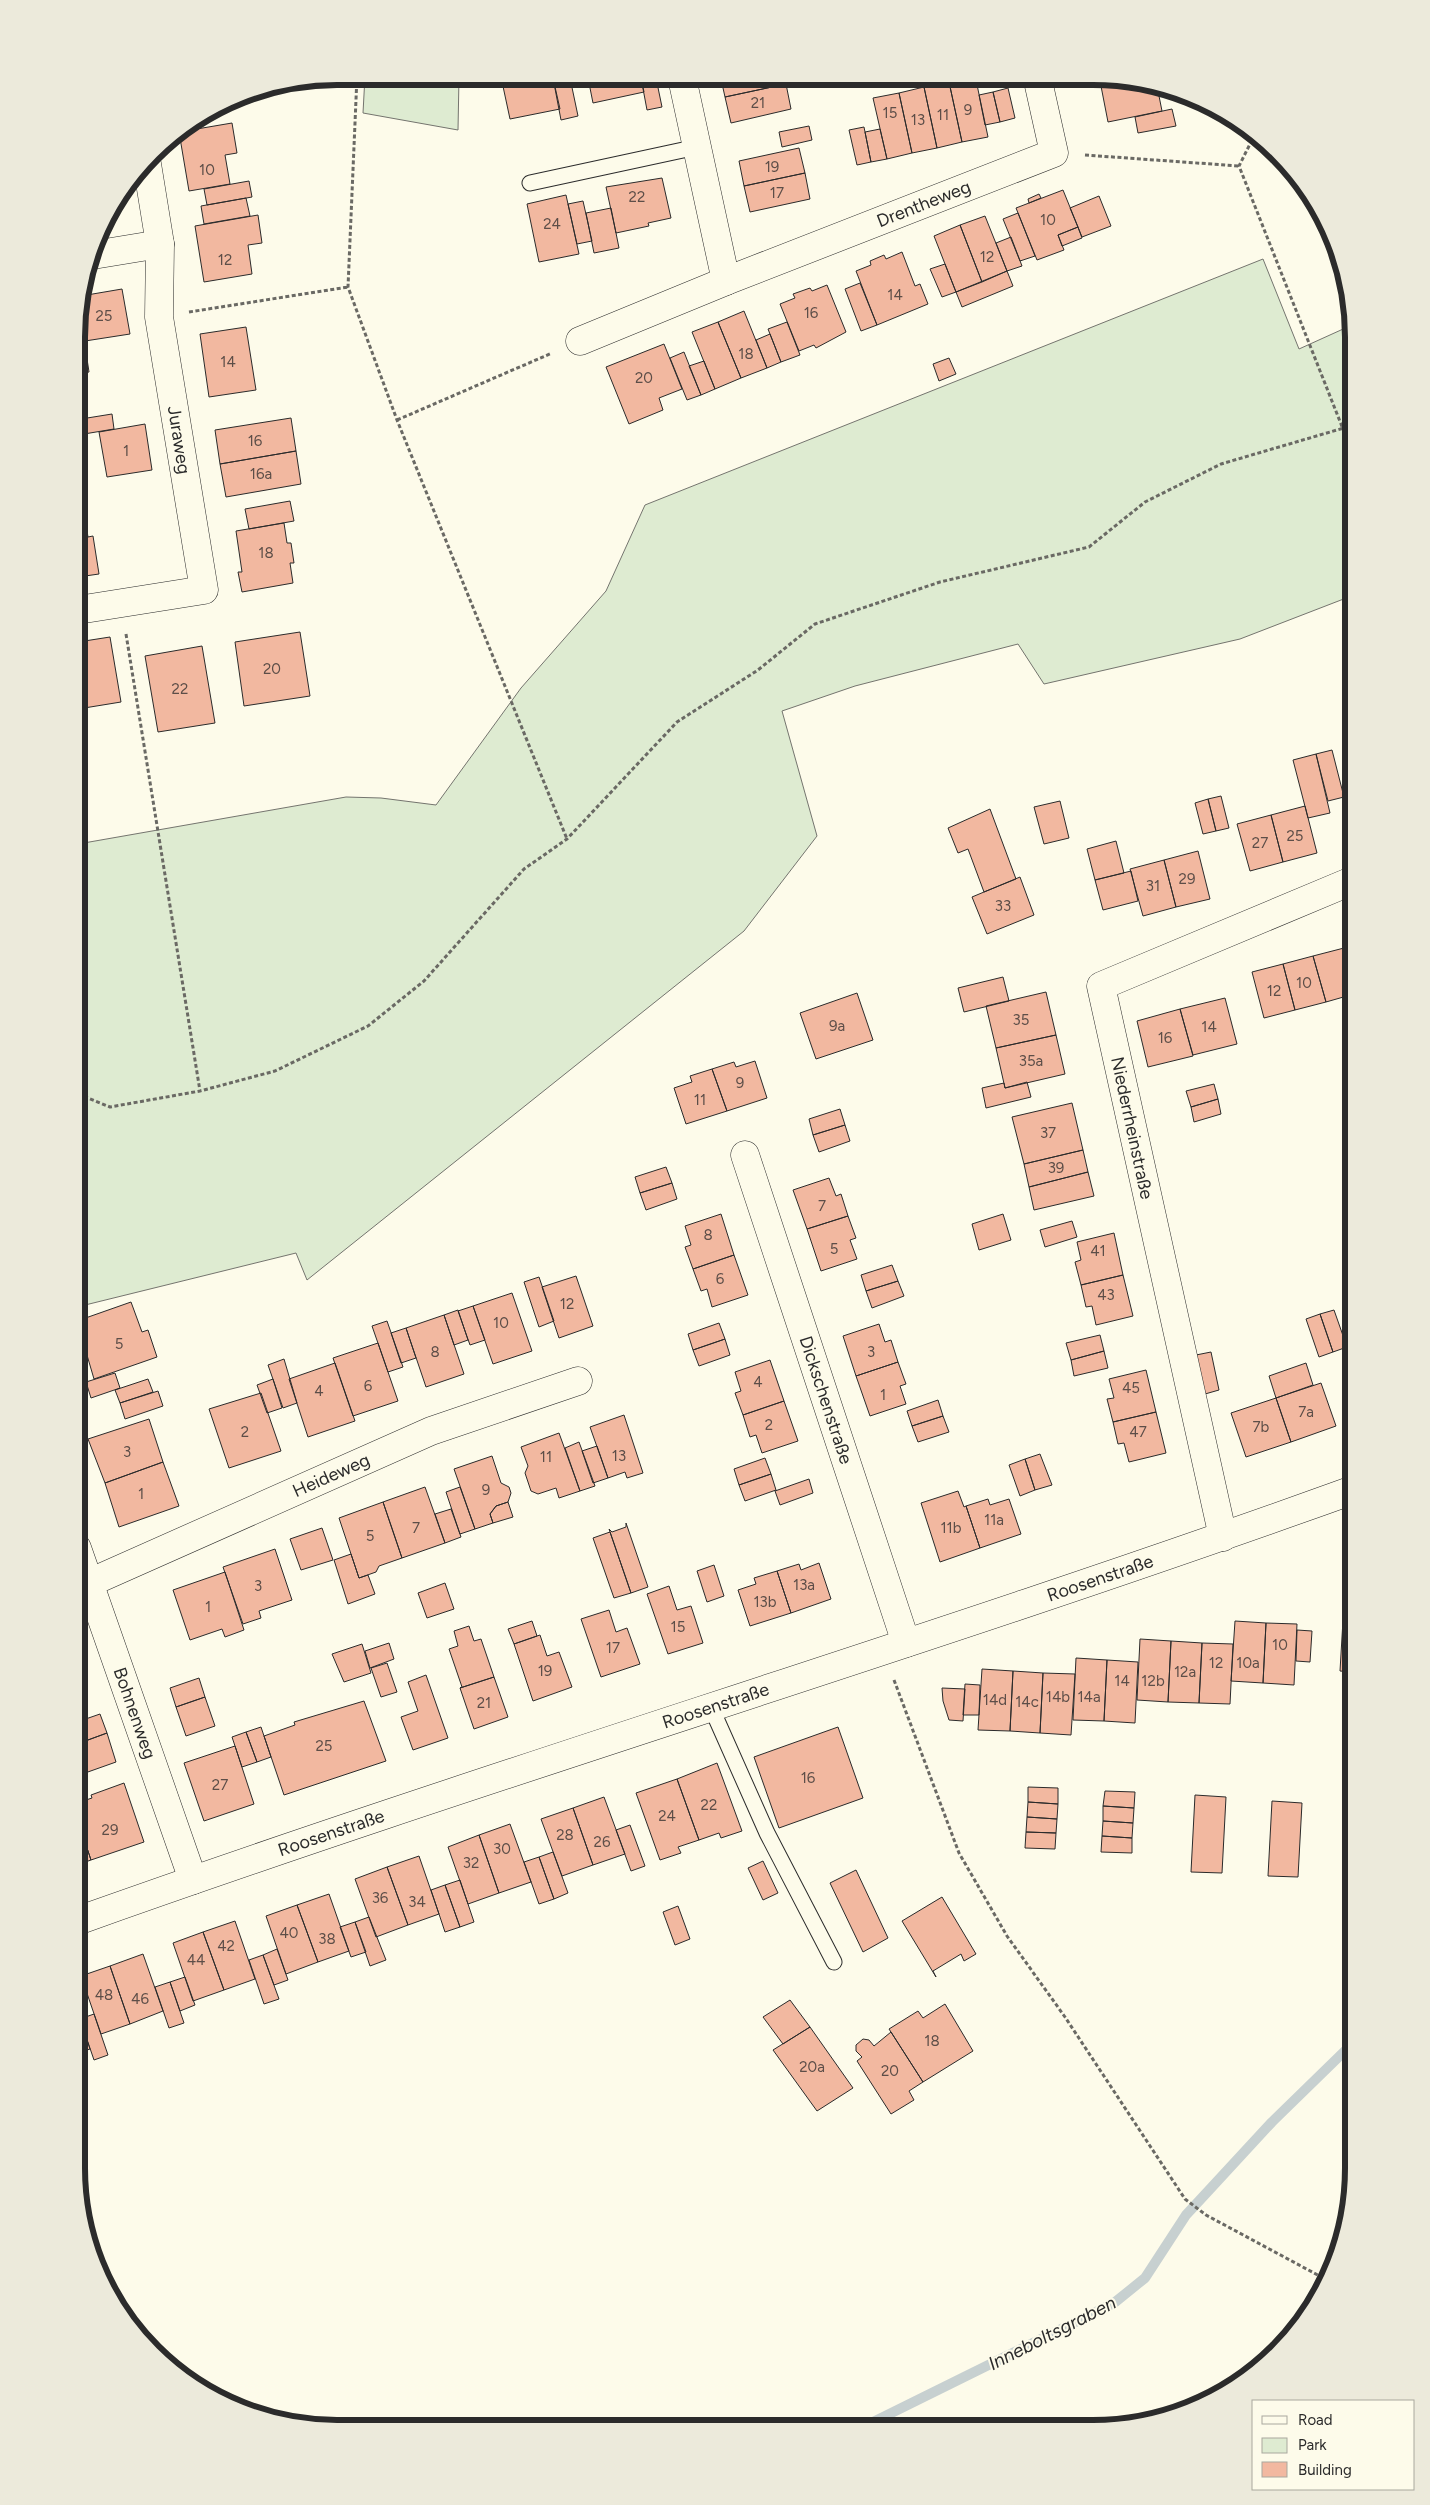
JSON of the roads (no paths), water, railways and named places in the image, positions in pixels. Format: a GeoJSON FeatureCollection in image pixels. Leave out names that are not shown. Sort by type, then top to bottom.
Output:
{"type":"FeatureCollection","features":[{"type":"Feature","properties":{"kind":"street"},"geometry":{"type":"LineString","coordinates":[[684,85],[726,281]]}},
{"type":"Feature","properties":{"kind":"street","name":"Drentheweg"},"geometry":{"type":"LineString","coordinates":[[580,341],[726,281],[1054,153],[1039,85]]}},
{"type":"Feature","properties":{"kind":"street","name":"Juraweg"},"geometry":{"type":"LineString","coordinates":[[85,609],[204,590],[159,317],[160,244],[148,171]]}},
{"type":"Feature","properties":{"kind":"street"},"geometry":{"type":"LineString","coordinates":[[99,254],[160,244]]}},
{"type":"Feature","properties":{"kind":"street","name":"Niederrheinstraße"},"geometry":{"type":"LineString","coordinates":[[1222,1537],[1101,986],[1345,884]]}},
{"type":"Feature","properties":{"kind":"street","name":"Dickschenstraße"},"geometry":{"type":"LineString","coordinates":[[745,1156],[895,1648]]}},
{"type":"Feature","properties":{"kind":"street","name":"Heideweg"},"geometry":{"type":"LineString","coordinates":[[88,1601],[431,1431],[578,1380]]}},
{"type":"Feature","properties":{"kind":"street","name":"Roosenstraße"},"geometry":{"type":"LineString","coordinates":[[85,1918],[192,1880],[711,1707],[895,1648],[1222,1537],[1345,1493]]}},
{"type":"Feature","properties":{"kind":"street","name":"Bohnenweg"},"geometry":{"type":"LineString","coordinates":[[85,1587],[88,1601],[192,1880]]}},
{"type":"Feature","properties":{"kind":"lane"},"geometry":{"type":"LineString","coordinates":[[530,183],[697,147]]}},
{"type":"Feature","properties":{"kind":"lane"},"geometry":{"type":"LineString","coordinates":[[711,1707],[767,1833],[834,1962]]}},
{"type":"Feature","properties":{"kind":"waterway","name":"Inneboltsgraben"},"geometry":{"type":"LineString","coordinates":[[877,2420],[1114,2303],[1145,2278],[1186,2215],[1272,2122],[1345,2051]]}}]}
